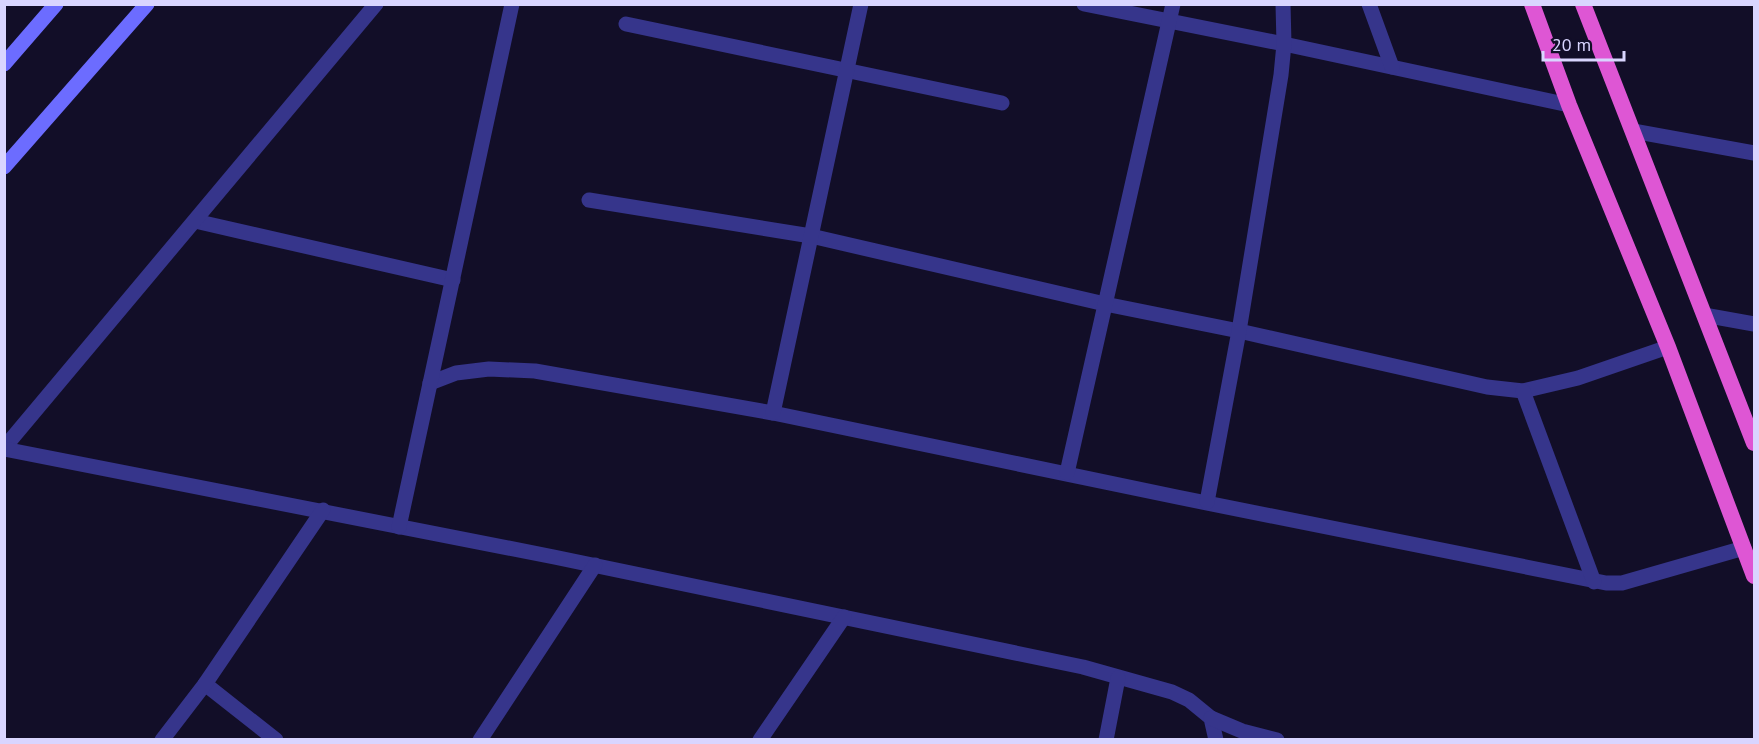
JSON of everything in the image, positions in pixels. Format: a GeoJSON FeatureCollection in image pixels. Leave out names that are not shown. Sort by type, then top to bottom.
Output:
{"type":"FeatureCollection","features":[{"type":"Feature","properties":{"kind":"highway"},"geometry":{"type":"LineString","coordinates":[[1532,4],[1569,105],[1668,347],[1755,576]]}},
{"type":"Feature","properties":{"kind":"highway"},"geometry":{"type":"LineString","coordinates":[[1583,4],[1755,443]]}},
{"type":"Feature","properties":{"kind":"main road"},"geometry":{"type":"LineString","coordinates":[[4,64],[56,4]]}},
{"type":"Feature","properties":{"kind":"main road"},"geometry":{"type":"LineString","coordinates":[[4,167],[147,4]]}},
{"type":"Feature","properties":{"kind":"street"},"geometry":{"type":"LineString","coordinates":[[376,4],[4,449],[323,510],[1083,668],[1172,692],[1189,700],[1211,718],[1242,731],[1277,740]]}},
{"type":"Feature","properties":{"kind":"street"},"geometry":{"type":"LineString","coordinates":[[399,527],[512,4]]}},
{"type":"Feature","properties":{"kind":"street"},"geometry":{"type":"LineString","coordinates":[[774,413],[861,4]]}},
{"type":"Feature","properties":{"kind":"street"},"geometry":{"type":"LineString","coordinates":[[1084,4],[1569,105]]}},
{"type":"Feature","properties":{"kind":"street"},"geometry":{"type":"LineString","coordinates":[[1067,473],[1173,4]]}},
{"type":"Feature","properties":{"kind":"street"},"geometry":{"type":"LineString","coordinates":[[1207,502],[1239,331],[1279,86],[1284,44],[1283,4]]}},
{"type":"Feature","properties":{"kind":"street"},"geometry":{"type":"LineString","coordinates":[[1369,4],[1392,68]]}},
{"type":"Feature","properties":{"kind":"street"},"geometry":{"type":"LineString","coordinates":[[626,24],[1002,103]]}},
{"type":"Feature","properties":{"kind":"street"},"geometry":{"type":"LineString","coordinates":[[1633,131],[1755,153]]}},
{"type":"Feature","properties":{"kind":"street"},"geometry":{"type":"LineString","coordinates":[[589,200],[811,236],[1468,384],[1523,391],[1578,378],[1668,347]]}},
{"type":"Feature","properties":{"kind":"street"},"geometry":{"type":"LineString","coordinates":[[195,221],[453,280]]}},
{"type":"Feature","properties":{"kind":"street"},"geometry":{"type":"LineString","coordinates":[[1704,315],[1755,324]]}},
{"type":"Feature","properties":{"kind":"street"},"geometry":{"type":"LineString","coordinates":[[430,383],[456,374],[489,369],[535,371],[774,413],[1594,582],[1622,583],[1744,548]]}},
{"type":"Feature","properties":{"kind":"street"},"geometry":{"type":"LineString","coordinates":[[1523,391],[1594,582]]}},
{"type":"Feature","properties":{"kind":"street"},"geometry":{"type":"LineString","coordinates":[[162,740],[205,684],[323,510]]}},
{"type":"Feature","properties":{"kind":"street"},"geometry":{"type":"LineString","coordinates":[[480,740],[595,566]]}},
{"type":"Feature","properties":{"kind":"street"},"geometry":{"type":"LineString","coordinates":[[760,740],[844,617]]}},
{"type":"Feature","properties":{"kind":"street"},"geometry":{"type":"LineString","coordinates":[[1106,740],[1118,678]]}},
{"type":"Feature","properties":{"kind":"street"},"geometry":{"type":"LineString","coordinates":[[205,684],[276,740]]}},
{"type":"Feature","properties":{"kind":"street"},"geometry":{"type":"LineString","coordinates":[[1211,718],[1216,740]]}}]}
